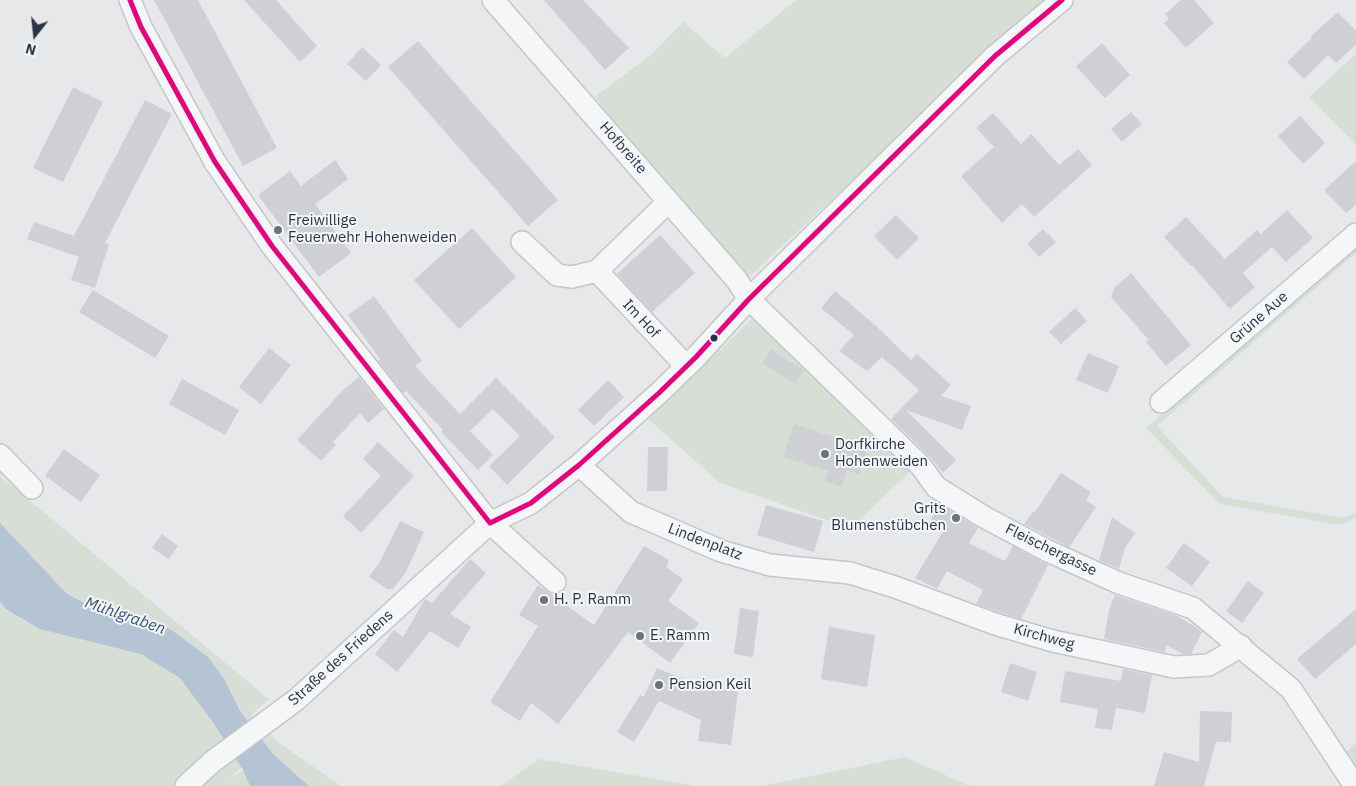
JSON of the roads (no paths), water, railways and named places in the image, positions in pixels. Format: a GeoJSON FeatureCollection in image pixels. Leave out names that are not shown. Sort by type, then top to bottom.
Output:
{"type":"FeatureCollection","features":[{"type":"Feature","properties":{"kind":"street"},"geometry":{"type":"LineString","coordinates":[[130,0],[141,27],[215,162],[272,246],[490,523],[555,582]]}},
{"type":"Feature","properties":{"kind":"street","name":"Hofbreite"},"geometry":{"type":"LineString","coordinates":[[493,0],[736,279],[750,299]]}},
{"type":"Feature","properties":{"kind":"street","name":"Straße des Friedens"},"geometry":{"type":"LineString","coordinates":[[186,786],[212,762],[296,700],[490,523],[531,503],[579,465],[660,392],[750,299],[995,56],[1062,0]]}},
{"type":"Feature","properties":{"kind":"street"},"geometry":{"type":"LineString","coordinates":[[522,242],[557,276],[572,277],[597,271],[668,202]]}},
{"type":"Feature","properties":{"kind":"street","name":"Grüne Aue"},"geometry":{"type":"LineString","coordinates":[[1161,402],[1356,234]]}},
{"type":"Feature","properties":{"kind":"street","name":"Im Hof"},"geometry":{"type":"LineString","coordinates":[[597,271],[686,366]]}},
{"type":"Feature","properties":{"kind":"street","name":"Fleischergasse"},"geometry":{"type":"LineString","coordinates":[[750,299],[921,466],[936,487],[984,517],[1048,551],[1119,583],[1193,608],[1241,646],[1291,689],[1355,786]]}},
{"type":"Feature","properties":{"kind":"street"},"geometry":{"type":"LineString","coordinates":[[0,455],[32,488]]}},
{"type":"Feature","properties":{"kind":"street","name":"Lindenplatz"},"geometry":{"type":"LineString","coordinates":[[579,465],[631,512],[721,551],[770,565],[850,573]]}},
{"type":"Feature","properties":{"kind":"street","name":"Kirchweg"},"geometry":{"type":"LineString","coordinates":[[850,573],[895,587],[996,624],[1045,639],[1174,667],[1209,665],[1241,646]]}},
{"type":"Feature","properties":{"kind":"water"},"geometry":{"type":"Polygon","coordinates":[[[0,523],[66,593],[95,609],[170,629],[208,657],[224,679],[240,711],[273,754],[309,786],[250,786],[243,770],[215,725],[180,678],[141,654],[40,629],[6,609],[0,602],[0,523]]]}},
{"type":"Feature","properties":{"kind":"place","name":"Freiwillige Feuerwehr Hohenweiden"},"geometry":{"type":"Point","coordinates":[278,230]}},
{"type":"Feature","properties":{"kind":"place","name":"Dorfkirche Hohenweiden"},"geometry":{"type":"Point","coordinates":[825,454]}},
{"type":"Feature","properties":{"kind":"place","name":"Grits Blumenstübchen"},"geometry":{"type":"Point","coordinates":[956,518]}},
{"type":"Feature","properties":{"kind":"place","name":"H. P. Ramm"},"geometry":{"type":"Point","coordinates":[544,600]}},
{"type":"Feature","properties":{"kind":"place","name":"E. Ramm"},"geometry":{"type":"Point","coordinates":[640,636]}},
{"type":"Feature","properties":{"kind":"place","name":"Pension Keil"},"geometry":{"type":"Point","coordinates":[659,685]}},
{"type":"Feature","properties":{"kind":"water label","name":"Mühlgraben"},"geometry":{"type":"Point","coordinates":[125,616]}}]}
